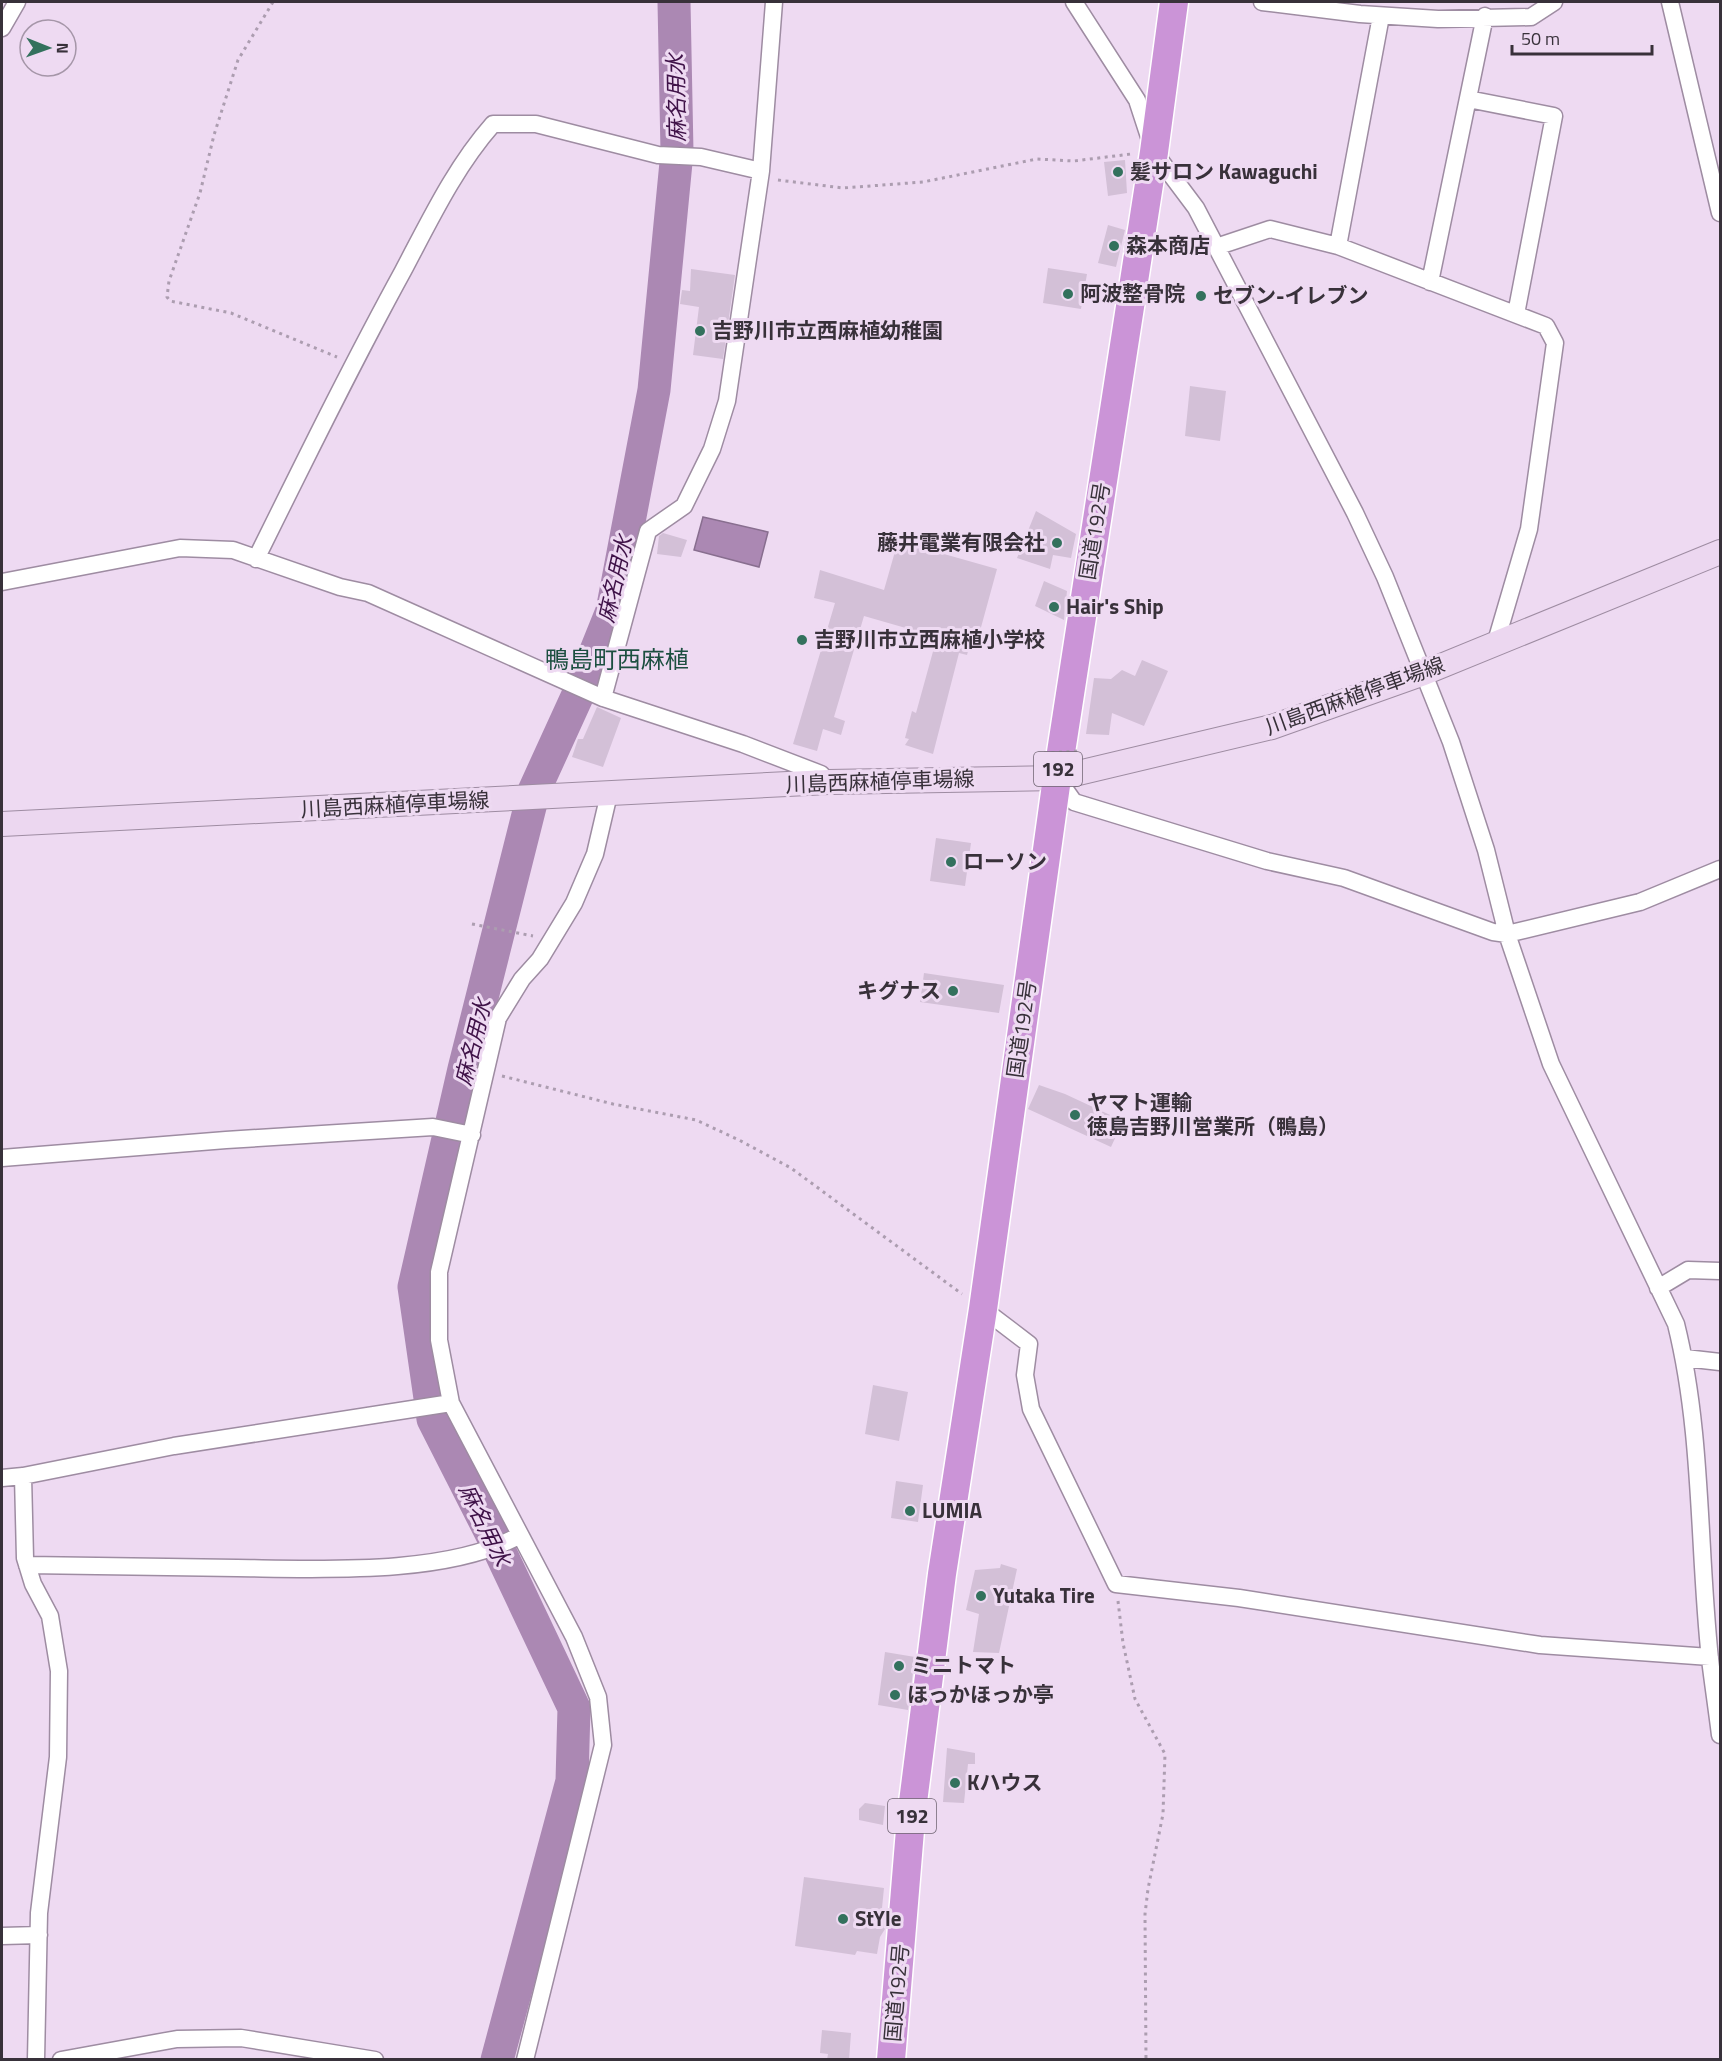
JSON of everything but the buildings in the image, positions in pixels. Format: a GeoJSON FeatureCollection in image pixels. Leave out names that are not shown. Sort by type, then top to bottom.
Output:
{"type":"FeatureCollection","features":[{"type":"Feature","properties":{"kind":"highway","name":"国道192号"},"geometry":{"type":"LineString","coordinates":[[891,2060],[911,1818],[942,1574],[983,1309],[1057,778],[1154,152],[1174,2]]}},
{"type":"Feature","properties":{"kind":"main road","name":"川島西麻植停車場線"},"geometry":{"type":"LineString","coordinates":[[2,824],[828,782],[1057,778],[1272,727],[1424,673],[1720,552]]}},
{"type":"Feature","properties":{"kind":"street"},"geometry":{"type":"LineString","coordinates":[[2,28],[17,2]]}},
{"type":"Feature","properties":{"kind":"street"},"geometry":{"type":"LineString","coordinates":[[600,697],[648,531],[684,506],[712,449],[727,401],[761,171],[774,2]]}},
{"type":"Feature","properties":{"kind":"street"},"geometry":{"type":"LineString","coordinates":[[1074,2],[1137,100],[1154,152],[1196,208],[1355,513],[1451,742],[1486,850],[1507,934],[1551,1064],[1676,1324],[1685,1358],[1714,1601],[1710,1657],[1720,1735]]}},
{"type":"Feature","properties":{"kind":"street"},"geometry":{"type":"LineString","coordinates":[[1262,2],[1381,16],[1438,19],[1485,16],[1531,17],[1554,2]]}},
{"type":"Feature","properties":{"kind":"street"},"geometry":{"type":"LineString","coordinates":[[1670,2],[1720,213]]}},
{"type":"Feature","properties":{"kind":"street"},"geometry":{"type":"LineString","coordinates":[[1338,246],[1381,16]]}},
{"type":"Feature","properties":{"kind":"street"},"geometry":{"type":"LineString","coordinates":[[1430,282],[1485,16]]}},
{"type":"Feature","properties":{"kind":"street"},"geometry":{"type":"LineString","coordinates":[[1468,99],[1554,116],[1516,314]]}},
{"type":"Feature","properties":{"kind":"street"},"geometry":{"type":"LineString","coordinates":[[256,559],[352,364],[454,177],[475,144],[493,124],[536,124],[658,155],[701,157],[761,171]]}},
{"type":"Feature","properties":{"kind":"street"},"geometry":{"type":"LineString","coordinates":[[1216,247],[1270,229],[1338,246],[1546,326],[1555,343],[1529,529],[1495,645]]}},
{"type":"Feature","properties":{"kind":"street"},"geometry":{"type":"LineString","coordinates":[[2,582],[180,548],[233,550],[340,587],[368,593],[600,697],[743,744],[821,774],[828,782]]}},
{"type":"Feature","properties":{"kind":"street"},"geometry":{"type":"LineString","coordinates":[[1057,778],[1074,802],[1267,861],[1344,878],[1493,932],[1507,934],[1640,902],[1720,869]]}},
{"type":"Feature","properties":{"kind":"street"},"geometry":{"type":"LineString","coordinates":[[525,2060],[603,1745],[598,1697],[574,1637],[516,1537],[452,1403],[439,1340],[439,1272],[498,1018],[522,979],[540,959],[574,903],[595,854],[609,794]]}},
{"type":"Feature","properties":{"kind":"street"},"geometry":{"type":"LineString","coordinates":[[2,1158],[226,1140],[433,1127],[472,1135]]}},
{"type":"Feature","properties":{"kind":"street"},"geometry":{"type":"LineString","coordinates":[[1658,1288],[1688,1270],[1720,1271]]}},
{"type":"Feature","properties":{"kind":"street"},"geometry":{"type":"LineString","coordinates":[[983,1309],[1029,1344],[1024,1375],[1031,1408],[1116,1584],[1248,1599],[1540,1645],[1710,1657]]}},
{"type":"Feature","properties":{"kind":"street"},"geometry":{"type":"LineString","coordinates":[[1685,1358],[1720,1362]]}},
{"type":"Feature","properties":{"kind":"street"},"geometry":{"type":"LineString","coordinates":[[2,1478],[23,1476],[174,1446],[452,1403]]}},
{"type":"Feature","properties":{"kind":"street"},"geometry":{"type":"LineString","coordinates":[[23,1476],[27,1565],[33,1584],[50,1616],[59,1671],[58,1757],[39,1935],[36,2060]]}},
{"type":"Feature","properties":{"kind":"street"},"geometry":{"type":"LineString","coordinates":[[27,1565],[295,1569],[390,1567],[490,1551],[516,1537]]}},
{"type":"Feature","properties":{"kind":"street"},"geometry":{"type":"LineString","coordinates":[[2,1936],[39,1935]]}},
{"type":"Feature","properties":{"kind":"street"},"geometry":{"type":"LineString","coordinates":[[61,2060],[177,2039],[241,2038],[375,2060]]}},
{"type":"Feature","properties":{"kind":"path"},"geometry":{"type":"LineString","coordinates":[[273,2],[238,60],[214,135],[200,193],[169,281],[167,297],[170,301],[231,314],[352,364]]}},
{"type":"Feature","properties":{"kind":"path"},"geometry":{"type":"LineString","coordinates":[[761,171],[774,179],[843,188],[923,182],[1037,159],[1074,160],[1154,152]]}},
{"type":"Feature","properties":{"kind":"path"},"geometry":{"type":"LineString","coordinates":[[1044,753],[1078,751]]}},
{"type":"Feature","properties":{"kind":"path"},"geometry":{"type":"LineString","coordinates":[[472,924],[517,935]]}},
{"type":"Feature","properties":{"kind":"path"},"geometry":{"type":"LineString","coordinates":[[485,1072],[613,1104],[696,1119],[791,1168],[983,1309]]}},
{"type":"Feature","properties":{"kind":"path"},"geometry":{"type":"LineString","coordinates":[[1116,1584],[1123,1643],[1135,1699],[1165,1754],[1163,1814],[1145,1914],[1146,2060]]}},
{"type":"Feature","properties":{"kind":"shaded area"},"geometry":{"type":"Polygon","coordinates":[[[703,517],[768,532],[759,567],[694,550],[703,517]]]}},
{"type":"Feature","properties":{"kind":"waterway","name":"麻名用水"},"geometry":{"type":"LineString","coordinates":[[497,2060],[572,1781],[574,1708],[494,1539],[433,1419],[414,1287],[464,1069],[534,791],[581,688],[612,611],[654,390],[677,152],[674,2]]}},
{"type":"Feature","properties":{"kind":"place","name":"髪サロン Kawaguchi"},"geometry":{"type":"Point","coordinates":[1118,172]}},
{"type":"Feature","properties":{"kind":"place","name":"森本商店"},"geometry":{"type":"Point","coordinates":[1114,246]}},
{"type":"Feature","properties":{"kind":"place","name":"阿波整骨院"},"geometry":{"type":"Point","coordinates":[1068,294]}},
{"type":"Feature","properties":{"kind":"place","name":"セブン-イレブン"},"geometry":{"type":"Point","coordinates":[1201,296]}},
{"type":"Feature","properties":{"kind":"place","name":"吉野川市立西麻植幼稚園"},"geometry":{"type":"Point","coordinates":[700,331]}},
{"type":"Feature","properties":{"kind":"place","name":"藤井電業有限会社"},"geometry":{"type":"Point","coordinates":[1057,543]}},
{"type":"Feature","properties":{"kind":"place","name":"Hair's Ship"},"geometry":{"type":"Point","coordinates":[1054,607]}},
{"type":"Feature","properties":{"kind":"place","name":"吉野川市立西麻植小学校"},"geometry":{"type":"Point","coordinates":[802,640]}},
{"type":"Feature","properties":{"kind":"place","name":"ローソン"},"geometry":{"type":"Point","coordinates":[951,862]}},
{"type":"Feature","properties":{"kind":"place","name":"キグナス"},"geometry":{"type":"Point","coordinates":[953,991]}},
{"type":"Feature","properties":{"kind":"place","name":"ヤマト運輸 徳島吉野川営業所（鴨島）"},"geometry":{"type":"Point","coordinates":[1075,1115]}},
{"type":"Feature","properties":{"kind":"place","name":"LUMIA"},"geometry":{"type":"Point","coordinates":[910,1511]}},
{"type":"Feature","properties":{"kind":"place","name":"Yutaka Tire"},"geometry":{"type":"Point","coordinates":[981,1596]}},
{"type":"Feature","properties":{"kind":"place","name":"ミニトマト"},"geometry":{"type":"Point","coordinates":[899,1666]}},
{"type":"Feature","properties":{"kind":"place","name":"ほっかほっか亭"},"geometry":{"type":"Point","coordinates":[895,1695]}},
{"type":"Feature","properties":{"kind":"place","name":"Kハウス"},"geometry":{"type":"Point","coordinates":[955,1783]}},
{"type":"Feature","properties":{"kind":"place","name":"StYle"},"geometry":{"type":"Point","coordinates":[843,1919]}},
{"type":"Feature","properties":{"kind":"district","name":"鴨島町西麻植"},"geometry":{"type":"Point","coordinates":[617,660]}}]}
